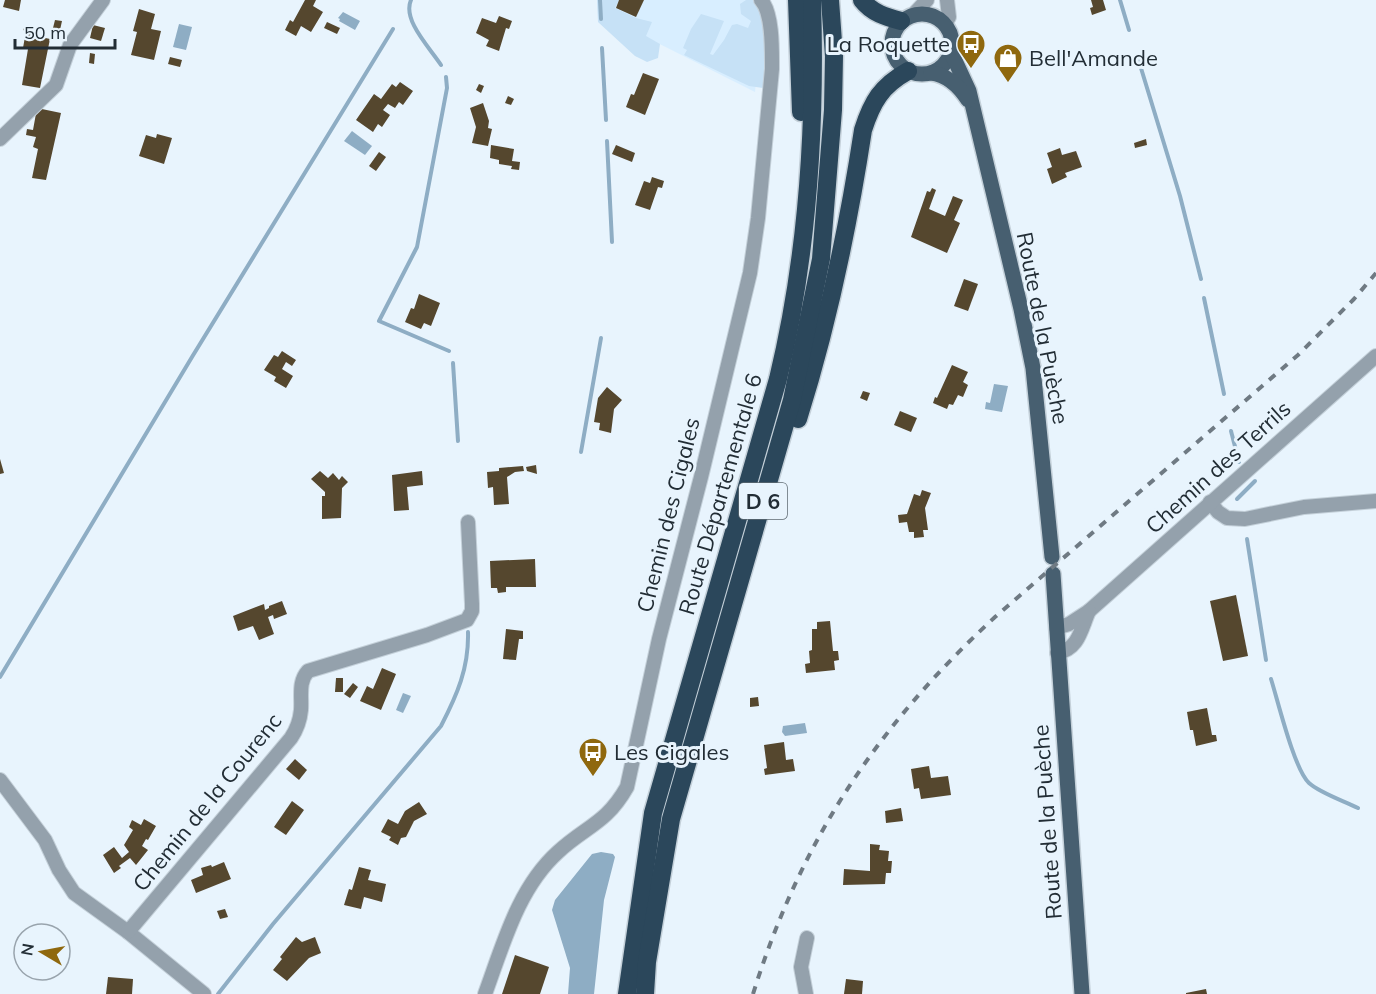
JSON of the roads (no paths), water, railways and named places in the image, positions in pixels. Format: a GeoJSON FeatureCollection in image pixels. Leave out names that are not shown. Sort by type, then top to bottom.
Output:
{"type":"FeatureCollection","features":[{"type":"Feature","properties":{"kind":"highway"},"geometry":{"type":"LineString","coordinates":[[789,333],[801,140],[797,0]]}},
{"type":"Feature","properties":{"kind":"highway","name":"Route Départementale 6"},"geometry":{"type":"LineString","coordinates":[[627,994],[652,813],[789,333],[808,196],[814,72],[812,0]]}},
{"type":"Feature","properties":{"kind":"highway","name":"Route Départementale 6"},"geometry":{"type":"LineString","coordinates":[[645,994],[647,962],[671,819],[792,400],[821,259],[833,110],[834,56],[830,0]]}},
{"type":"Feature","properties":{"kind":"highway"},"geometry":{"type":"LineString","coordinates":[[862,0],[868,8],[878,13],[907,18]]}},
{"type":"Feature","properties":{"kind":"highway"},"geometry":{"type":"LineString","coordinates":[[747,554],[793,434],[823,338],[840,267],[863,130],[870,110],[881,91],[908,71]]}},
{"type":"Feature","properties":{"kind":"main road"},"geometry":{"type":"LineString","coordinates":[[927,14],[945,24],[952,42],[946,63],[931,73],[919,75],[908,71],[896,60],[892,52],[893,36],[907,18],[927,14]]}},
{"type":"Feature","properties":{"kind":"main road","name":"Route de la Puèche"},"geometry":{"type":"LineString","coordinates":[[951,52],[969,91],[974,110],[1033,368],[1052,556]]}},
{"type":"Feature","properties":{"kind":"main road","name":"Route de la Puèche"},"geometry":{"type":"LineString","coordinates":[[931,73],[940,74],[954,82],[974,110]]}},
{"type":"Feature","properties":{"kind":"main road","name":"Route de la Puèche"},"geometry":{"type":"LineString","coordinates":[[1053,574],[1082,994]]}},
{"type":"Feature","properties":{"kind":"street"},"geometry":{"type":"LineString","coordinates":[[0,139],[56,85],[70,45],[103,0]]}},
{"type":"Feature","properties":{"kind":"street","name":"Chemin des Cigales"},"geometry":{"type":"LineString","coordinates":[[485,994],[514,918],[535,878],[558,852],[602,820],[617,805],[627,787],[659,639],[750,273],[758,218],[772,69],[772,44],[768,21],[764,4],[760,0]]}},
{"type":"Feature","properties":{"kind":"street"},"geometry":{"type":"LineString","coordinates":[[907,18],[927,0]]}},
{"type":"Feature","properties":{"kind":"street"},"geometry":{"type":"LineString","coordinates":[[945,24],[949,17],[947,0]]}},
{"type":"Feature","properties":{"kind":"street","name":"Chemin des Terrils"},"geometry":{"type":"LineString","coordinates":[[1056,628],[1069,624],[1089,611],[1376,356]]}},
{"type":"Feature","properties":{"kind":"street"},"geometry":{"type":"LineString","coordinates":[[1210,502],[1227,518],[1245,519],[1304,507],[1376,501]]}},
{"type":"Feature","properties":{"kind":"street","name":"Chemin de la Courenc"},"geometry":{"type":"LineString","coordinates":[[128,932],[291,738],[300,718],[302,684],[308,671],[427,635],[467,620],[472,604],[468,522]]}},
{"type":"Feature","properties":{"kind":"street","name":"Chemin des Terrils"},"geometry":{"type":"LineString","coordinates":[[1057,654],[1067,651],[1074,645],[1089,611]]}},
{"type":"Feature","properties":{"kind":"street"},"geometry":{"type":"LineString","coordinates":[[0,780],[45,840],[62,876],[74,893],[128,932],[204,994]]}},
{"type":"Feature","properties":{"kind":"street"},"geometry":{"type":"LineString","coordinates":[[806,994],[801,967],[807,938]]}},
{"type":"Feature","properties":{"kind":"waterway"},"geometry":{"type":"LineString","coordinates":[[411,0],[409,8],[414,25],[441,65]]}},
{"type":"Feature","properties":{"kind":"waterway"},"geometry":{"type":"LineString","coordinates":[[600,0],[601,19]]}},
{"type":"Feature","properties":{"kind":"waterway"},"geometry":{"type":"LineString","coordinates":[[1120,0],[1129,30]]}},
{"type":"Feature","properties":{"kind":"waterway"},"geometry":{"type":"LineString","coordinates":[[0,677],[393,29]]}},
{"type":"Feature","properties":{"kind":"waterway"},"geometry":{"type":"LineString","coordinates":[[602,48],[606,120]]}},
{"type":"Feature","properties":{"kind":"waterway"},"geometry":{"type":"LineString","coordinates":[[1137,55],[1180,196],[1201,279]]}},
{"type":"Feature","properties":{"kind":"waterway"},"geometry":{"type":"LineString","coordinates":[[446,77],[447,88],[417,247],[379,321],[449,351]]}},
{"type":"Feature","properties":{"kind":"waterway"},"geometry":{"type":"LineString","coordinates":[[607,141],[612,242]]}},
{"type":"Feature","properties":{"kind":"waterway"},"geometry":{"type":"LineString","coordinates":[[1204,298],[1224,394]]}},
{"type":"Feature","properties":{"kind":"waterway"},"geometry":{"type":"LineString","coordinates":[[581,452],[601,338]]}},
{"type":"Feature","properties":{"kind":"waterway"},"geometry":{"type":"LineString","coordinates":[[453,363],[458,441]]}},
{"type":"Feature","properties":{"kind":"waterway"},"geometry":{"type":"LineString","coordinates":[[1231,431],[1239,462]]}},
{"type":"Feature","properties":{"kind":"waterway"},"geometry":{"type":"LineString","coordinates":[[1237,499],[1255,481]]}},
{"type":"Feature","properties":{"kind":"waterway"},"geometry":{"type":"LineString","coordinates":[[1247,539],[1266,660]]}},
{"type":"Feature","properties":{"kind":"waterway"},"geometry":{"type":"LineString","coordinates":[[218,994],[273,924],[441,726],[461,681],[468,645],[468,632]]}},
{"type":"Feature","properties":{"kind":"waterway"},"geometry":{"type":"LineString","coordinates":[[1271,679],[1292,750],[1303,775],[1319,790],[1358,808]]}},
{"type":"Feature","properties":{"kind":"railway"},"geometry":{"type":"LineString","coordinates":[[753,994],[772,938],[794,885],[820,836],[848,789],[879,744],[914,700],[995,617],[1298,355],[1354,299],[1376,273]]}},
{"type":"Feature","properties":{"kind":"place","name":"La Roquette"},"geometry":{"type":"Point","coordinates":[971,70]}},
{"type":"Feature","properties":{"kind":"place","name":"Bell'Amande"},"geometry":{"type":"Point","coordinates":[1008,84]}},
{"type":"Feature","properties":{"kind":"place","name":"Les Cigales"},"geometry":{"type":"Point","coordinates":[593,778]}}]}
